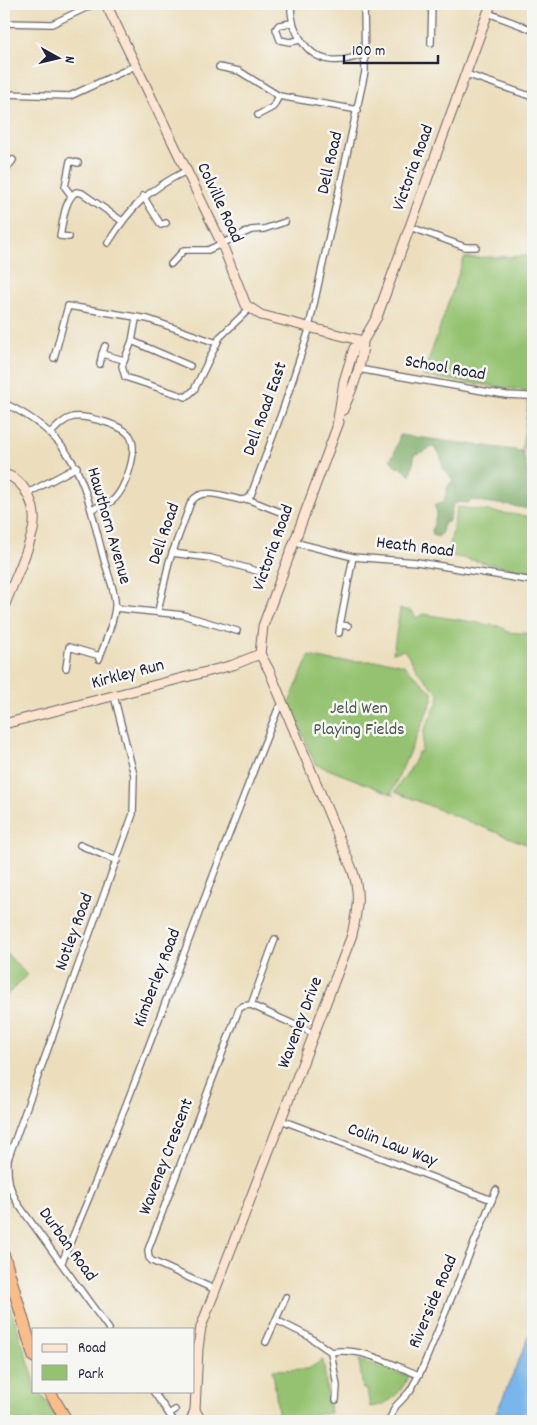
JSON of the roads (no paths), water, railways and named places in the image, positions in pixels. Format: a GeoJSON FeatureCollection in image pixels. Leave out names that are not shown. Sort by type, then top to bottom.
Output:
{"type":"FeatureCollection","features":[{"type":"Feature","properties":{"kind":"highway"},"geometry":{"type":"LineString","coordinates":[[4,1256],[32,1350]]}},
{"type":"Feature","properties":{"kind":"highway"},"geometry":{"type":"LineString","coordinates":[[50,1392],[67,1421]]}},
{"type":"Feature","properties":{"kind":"main road","name":"Colville Road"},"geometry":{"type":"LineString","coordinates":[[106,4],[222,244],[243,300],[249,309]]}},
{"type":"Feature","properties":{"kind":"main road","name":"Victoria Road"},"geometry":{"type":"LineString","coordinates":[[260,654],[262,626],[358,368],[363,341],[377,317],[491,4]]}},
{"type":"Feature","properties":{"kind":"main road"},"geometry":{"type":"LineString","coordinates":[[249,309],[261,315],[363,341]]}},
{"type":"Feature","properties":{"kind":"main road","name":"Victoria Road"},"geometry":{"type":"LineString","coordinates":[[337,426],[344,381],[354,348],[363,341]]}},
{"type":"Feature","properties":{"kind":"main road"},"geometry":{"type":"LineString","coordinates":[[4,474],[12,476],[28,493],[34,529],[4,607]]}},
{"type":"Feature","properties":{"kind":"main road","name":"Kirkley Run"},"geometry":{"type":"LineString","coordinates":[[4,724],[233,665],[260,654]]}},
{"type":"Feature","properties":{"kind":"main road","name":"Waveney Drive"},"geometry":{"type":"LineString","coordinates":[[192,1421],[195,1410],[199,1334],[352,935],[359,891],[349,860],[282,705],[269,670],[260,654]]}},
{"type":"Feature","properties":{"kind":"main road"},"geometry":{"type":"LineString","coordinates":[[195,1410],[201,1421]]}},
{"type":"Feature","properties":{"kind":"street"},"geometry":{"type":"LineString","coordinates":[[4,23],[52,24],[94,4]]}},
{"type":"Feature","properties":{"kind":"street"},"geometry":{"type":"LineString","coordinates":[[291,4],[292,23],[300,40],[311,52],[337,61],[353,56],[366,56]]}},
{"type":"Feature","properties":{"kind":"street","name":"Dell Road"},"geometry":{"type":"LineString","coordinates":[[309,327],[358,110],[366,56],[364,4]]}},
{"type":"Feature","properties":{"kind":"street"},"geometry":{"type":"LineString","coordinates":[[431,43],[432,4]]}},
{"type":"Feature","properties":{"kind":"street"},"geometry":{"type":"LineString","coordinates":[[488,14],[533,30]]}},
{"type":"Feature","properties":{"kind":"street"},"geometry":{"type":"LineString","coordinates":[[292,23],[279,25],[276,29],[277,36],[280,40],[290,42],[300,40]]}},
{"type":"Feature","properties":{"kind":"street"},"geometry":{"type":"LineString","coordinates":[[4,94],[70,96],[137,66]]}},
{"type":"Feature","properties":{"kind":"street"},"geometry":{"type":"LineString","coordinates":[[218,68],[238,71],[279,96],[358,110]]}},
{"type":"Feature","properties":{"kind":"street"},"geometry":{"type":"LineString","coordinates":[[466,74],[533,98]]}},
{"type":"Feature","properties":{"kind":"street"},"geometry":{"type":"LineString","coordinates":[[258,115],[273,107],[279,96]]}},
{"type":"Feature","properties":{"kind":"street"},"geometry":{"type":"LineString","coordinates":[[4,172],[13,160]]}},
{"type":"Feature","properties":{"kind":"street"},"geometry":{"type":"LineString","coordinates":[[71,195],[66,187],[70,161],[78,163]]}},
{"type":"Feature","properties":{"kind":"street"},"geometry":{"type":"LineString","coordinates":[[108,243],[122,221],[143,196],[186,171]]}},
{"type":"Feature","properties":{"kind":"street"},"geometry":{"type":"LineString","coordinates":[[69,237],[57,236],[71,195],[76,192],[82,193],[122,221]]}},
{"type":"Feature","properties":{"kind":"street"},"geometry":{"type":"LineString","coordinates":[[143,196],[161,225]]}},
{"type":"Feature","properties":{"kind":"street"},"geometry":{"type":"LineString","coordinates":[[171,264],[184,250],[208,250],[251,230],[264,229],[285,222]]}},
{"type":"Feature","properties":{"kind":"street"},"geometry":{"type":"LineString","coordinates":[[410,227],[465,247],[476,247]]}},
{"type":"Feature","properties":{"kind":"street"},"geometry":{"type":"LineString","coordinates":[[54,358],[68,306],[157,322],[217,343]]}},
{"type":"Feature","properties":{"kind":"street"},"geometry":{"type":"LineString","coordinates":[[136,319],[132,341],[122,366],[125,377],[186,398],[194,390],[224,332],[249,309]]}},
{"type":"Feature","properties":{"kind":"street","name":"Dell Road East"},"geometry":{"type":"LineString","coordinates":[[247,499],[251,495],[283,409],[309,327]]}},
{"type":"Feature","properties":{"kind":"street"},"geometry":{"type":"LineString","coordinates":[[132,341],[190,366]]}},
{"type":"Feature","properties":{"kind":"street"},"geometry":{"type":"LineString","coordinates":[[100,364],[105,346]]}},
{"type":"Feature","properties":{"kind":"street"},"geometry":{"type":"LineString","coordinates":[[102,354],[124,360]]}},
{"type":"Feature","properties":{"kind":"street","name":"School Road"},"geometry":{"type":"LineString","coordinates":[[358,368],[506,396],[527,396]]}},
{"type":"Feature","properties":{"kind":"street","name":"Hawthorn Avenue"},"geometry":{"type":"LineString","coordinates":[[4,403],[30,416],[51,433],[77,467],[91,509],[115,608],[100,657],[69,647],[66,668]]}},
{"type":"Feature","properties":{"kind":"street"},"geometry":{"type":"LineString","coordinates":[[51,433],[61,422],[82,417],[114,425],[124,429],[130,436],[134,445],[134,456],[122,489],[111,502],[91,509]]}},
{"type":"Feature","properties":{"kind":"street"},"geometry":{"type":"LineString","coordinates":[[28,493],[77,467]]}},
{"type":"Feature","properties":{"kind":"street","name":"Dell Road"},"geometry":{"type":"LineString","coordinates":[[158,611],[172,553],[191,502],[196,496],[209,493],[241,500],[247,499],[280,512]]}},
{"type":"Feature","properties":{"kind":"street","name":"Heath Road"},"geometry":{"type":"LineString","coordinates":[[293,542],[353,557],[417,562],[533,581]]}},
{"type":"Feature","properties":{"kind":"street"},"geometry":{"type":"LineString","coordinates":[[172,553],[211,558],[257,572]]}},
{"type":"Feature","properties":{"kind":"street"},"geometry":{"type":"LineString","coordinates":[[339,633],[353,557]]}},
{"type":"Feature","properties":{"kind":"street"},"geometry":{"type":"LineString","coordinates":[[115,608],[158,611],[189,617],[237,631]]}},
{"type":"Feature","properties":{"kind":"street"},"geometry":{"type":"LineString","coordinates":[[340,625],[348,626]]}},
{"type":"Feature","properties":{"kind":"street","name":"Notley Road"},"geometry":{"type":"LineString","coordinates":[[5,1176],[8,1159],[133,814],[136,787],[114,696]]}},
{"type":"Feature","properties":{"kind":"street","name":"Kimberley Road"},"geometry":{"type":"LineString","coordinates":[[62,1262],[125,1108],[235,815],[278,709],[282,705]]}},
{"type":"Feature","properties":{"kind":"street"},"geometry":{"type":"LineString","coordinates":[[80,845],[117,861]]}},
{"type":"Feature","properties":{"kind":"street","name":"Waveney Crescent"},"geometry":{"type":"LineString","coordinates":[[216,1290],[152,1261],[149,1258],[148,1250],[240,1009],[251,1005],[275,939]]}},
{"type":"Feature","properties":{"kind":"street"},"geometry":{"type":"LineString","coordinates":[[251,1005],[314,1034]]}},
{"type":"Feature","properties":{"kind":"street","name":"Colin Law Way"},"geometry":{"type":"LineString","coordinates":[[281,1120],[492,1200]]}},
{"type":"Feature","properties":{"kind":"street","name":"Durban Road"},"geometry":{"type":"LineString","coordinates":[[5,1176],[18,1204],[108,1328]]}},
{"type":"Feature","properties":{"kind":"street","name":"Riverside Road"},"geometry":{"type":"LineString","coordinates":[[389,1421],[395,1407],[410,1391],[419,1375],[496,1190]]}},
{"type":"Feature","properties":{"kind":"street"},"geometry":{"type":"LineString","coordinates":[[266,1342],[286,1297]]}},
{"type":"Feature","properties":{"kind":"street"},"geometry":{"type":"LineString","coordinates":[[276,1320],[308,1336],[331,1352],[351,1350],[419,1375]]}},
{"type":"Feature","properties":{"kind":"street"},"geometry":{"type":"LineString","coordinates":[[331,1352],[337,1386],[336,1400]]}},
{"type":"Feature","properties":{"kind":"street"},"geometry":{"type":"LineString","coordinates":[[154,1392],[174,1421]]}},
{"type":"Feature","properties":{"kind":"street"},"geometry":{"type":"LineString","coordinates":[[169,1414],[175,1410]]}},
{"type":"Feature","properties":{"kind":"water"},"geometry":{"type":"Polygon","coordinates":[[[533,1327],[533,1421],[493,1421],[533,1327]]]}},
{"type":"Feature","properties":{"kind":"park label","name":"Jeld Wen Playing Fields"},"geometry":{"type":"Point","coordinates":[359,720]}}]}
